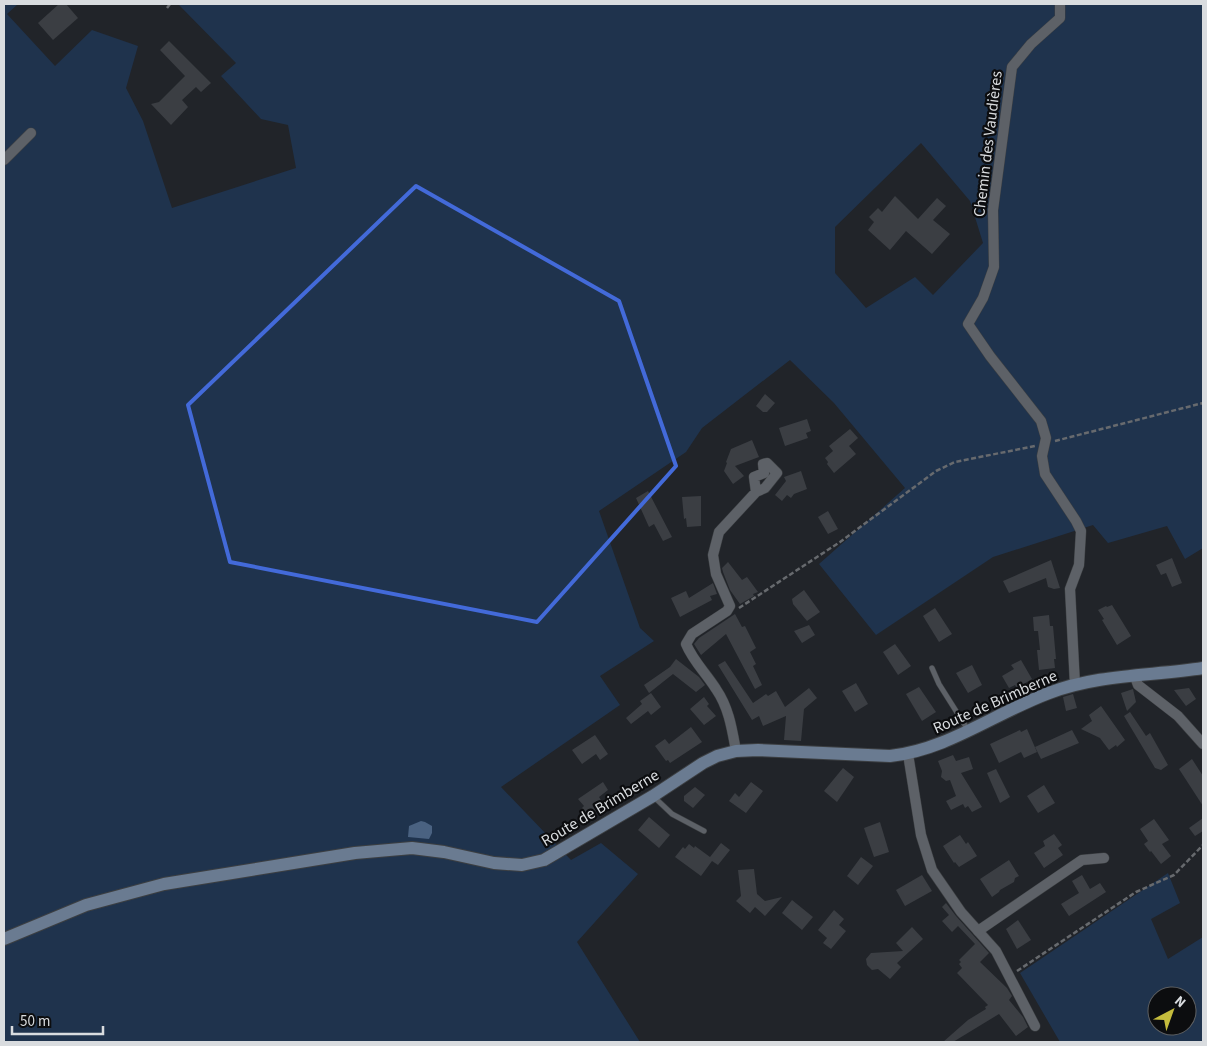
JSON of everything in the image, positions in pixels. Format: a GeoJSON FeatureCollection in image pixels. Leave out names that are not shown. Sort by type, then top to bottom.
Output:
{"type":"FeatureCollection","features":[{"type":"Feature","properties":{"kind":"street","name":"Chemin des Vaudières"},"geometry":{"type":"LineString","coordinates":[[1060,4],[1060,18],[1031,44],[1012,66],[993,210],[994,267],[983,298],[968,324],[1040,421],[1046,438],[1042,456],[1045,474],[1076,520],[1081,531],[1079,565],[1070,589],[1075,685]]}},
{"type":"Feature","properties":{"kind":"street"},"geometry":{"type":"LineString","coordinates":[[4,160],[31,132]]}},
{"type":"Feature","properties":{"kind":"street"},"geometry":{"type":"LineString","coordinates":[[736,752],[730,717],[717,690],[690,654],[686,644],[692,634],[728,611],[730,606],[716,574],[713,555],[719,532],[756,492]]}},
{"type":"Feature","properties":{"kind":"street","name":"Route de Brimberne"},"geometry":{"type":"LineString","coordinates":[[4,939],[86,905],[164,884],[355,853],[412,848],[444,852],[494,863],[522,865],[544,860],[717,756],[758,750],[881,756],[908,754],[931,748],[1048,693],[1075,685],[1098,680],[1203,668]]}},
{"type":"Feature","properties":{"kind":"street"},"geometry":{"type":"LineString","coordinates":[[1134,676],[1138,685],[1178,716],[1203,744]]}},
{"type":"Feature","properties":{"kind":"street"},"geometry":{"type":"LineString","coordinates":[[908,754],[920,835],[932,870],[961,912],[996,951],[1035,1026]]}},
{"type":"Feature","properties":{"kind":"street"},"geometry":{"type":"LineString","coordinates":[[978,931],[1082,860],[1104,858]]}},
{"type":"Feature","properties":{"kind":"lane"},"geometry":{"type":"LineString","coordinates":[[932,668],[939,684],[969,730]]}},
{"type":"Feature","properties":{"kind":"lane"},"geometry":{"type":"LineString","coordinates":[[653,796],[672,814],[704,831]]}},
{"type":"Feature","properties":{"kind":"path"},"geometry":{"type":"LineString","coordinates":[[168,8],[170,4]]}},
{"type":"Feature","properties":{"kind":"path"},"geometry":{"type":"LineString","coordinates":[[737,609],[840,542],[936,471],[955,462],[1045,444],[1203,403]]}},
{"type":"Feature","properties":{"kind":"path"},"geometry":{"type":"LineString","coordinates":[[1010,976],[1136,892],[1174,875],[1203,845]]}},
{"type":"Feature","properties":{"kind":"highlighted area"},"geometry":{"type":"Polygon","coordinates":[[[416,186],[619,301],[676,466],[537,622],[230,562],[188,405],[416,186]]]}},
{"type":"Feature","properties":{"kind":"shaded area"},"geometry":{"type":"Polygon","coordinates":[[[4,4],[18,4],[7,14],[55,66],[92,30],[138,46],[126,88],[143,121],[172,208],[296,168],[288,125],[261,119],[221,76],[236,63],[178,4],[1203,4],[1203,548],[1185,559],[1167,526],[1108,543],[1093,525],[993,557],[876,635],[819,564],[905,488],[834,403],[790,360],[702,428],[686,452],[599,511],[640,628],[654,641],[600,676],[620,705],[501,787],[571,860],[601,843],[638,874],[577,942],[640,1042],[4,1042],[4,4]],[[921,143],[835,227],[835,273],[866,308],[915,277],[933,295],[983,243],[970,201],[921,143]]]}},
{"type":"Feature","properties":{"kind":"shaded area"},"geometry":{"type":"Polygon","coordinates":[[[421,821],[432,826],[432,833],[429,839],[408,837],[409,826],[421,821]]]}},
{"type":"Feature","properties":{"kind":"shaded area"},"geometry":{"type":"Polygon","coordinates":[[[1168,873],[1180,903],[1151,919],[1168,959],[1203,937],[1203,1042],[1060,1042],[1020,973],[1168,873]]]}},
{"type":"Feature","properties":{"kind":"building"},"geometry":{"type":"Polygon","coordinates":[[[59,4],[66,4],[78,18],[53,40],[38,23],[59,4]]]}},
{"type":"Feature","properties":{"kind":"building"},"geometry":{"type":"Polygon","coordinates":[[[169,41],[211,83],[201,92],[196,87],[182,100],[188,107],[171,125],[151,104],[159,102],[185,76],[160,50],[169,41]]]}},
{"type":"Feature","properties":{"kind":"building"},"geometry":{"type":"Polygon","coordinates":[[[895,196],[918,219],[937,198],[946,206],[933,220],[950,234],[932,254],[906,231],[890,250],[868,230],[874,222],[869,217],[878,208],[882,212],[895,196]]]}},
{"type":"Feature","properties":{"kind":"building"},"geometry":{"type":"Polygon","coordinates":[[[765,394],[775,403],[767,412],[763,412],[756,406],[765,394]]]}},
{"type":"Feature","properties":{"kind":"building"},"geometry":{"type":"Polygon","coordinates":[[[807,419],[811,431],[806,433],[808,438],[785,446],[779,428],[807,419]]]}},
{"type":"Feature","properties":{"kind":"building"},"geometry":{"type":"Polygon","coordinates":[[[850,429],[858,438],[849,446],[856,454],[834,473],[825,458],[833,451],[829,446],[850,429]]]}},
{"type":"Feature","properties":{"kind":"building"},"geometry":{"type":"Polygon","coordinates":[[[752,440],[759,457],[735,466],[744,476],[733,484],[724,471],[731,449],[752,440]]]}},
{"type":"Feature","properties":{"kind":"building"},"geometry":{"type":"Polygon","coordinates":[[[801,471],[807,489],[794,494],[791,498],[787,495],[782,501],[775,495],[786,481],[784,477],[801,471]]]}},
{"type":"Feature","properties":{"kind":"building"},"geometry":{"type":"Polygon","coordinates":[[[648,491],[672,537],[663,541],[654,524],[649,527],[636,498],[648,491]]]}},
{"type":"Feature","properties":{"kind":"building"},"geometry":{"type":"Polygon","coordinates":[[[701,496],[701,526],[687,527],[686,518],[684,519],[682,497],[701,496]]]}},
{"type":"Feature","properties":{"kind":"building"},"geometry":{"type":"Polygon","coordinates":[[[828,511],[838,529],[828,534],[818,517],[828,511]]]}},
{"type":"Feature","properties":{"kind":"building"},"geometry":{"type":"Polygon","coordinates":[[[1172,558],[1182,583],[1172,587],[1166,573],[1161,575],[1156,565],[1172,558]]]}},
{"type":"Feature","properties":{"kind":"building"},"geometry":{"type":"Polygon","coordinates":[[[1051,560],[1060,588],[1048,587],[1046,578],[1009,593],[1003,581],[1051,560]]]}},
{"type":"Feature","properties":{"kind":"building"},"geometry":{"type":"Polygon","coordinates":[[[728,562],[742,580],[747,577],[758,592],[740,604],[730,590],[723,572],[722,568],[728,562]]]}},
{"type":"Feature","properties":{"kind":"building"},"geometry":{"type":"Polygon","coordinates":[[[713,583],[717,594],[710,596],[712,600],[680,617],[671,598],[686,591],[689,598],[713,583]]]}},
{"type":"Feature","properties":{"kind":"building"},"geometry":{"type":"Polygon","coordinates":[[[804,590],[820,612],[807,621],[793,604],[792,599],[804,590]]]}},
{"type":"Feature","properties":{"kind":"building"},"geometry":{"type":"Polygon","coordinates":[[[1112,605],[1131,636],[1117,645],[1098,610],[1112,605]]]}},
{"type":"Feature","properties":{"kind":"building"},"geometry":{"type":"Polygon","coordinates":[[[935,608],[952,634],[939,642],[923,616],[935,608]]]}},
{"type":"Feature","properties":{"kind":"building"},"geometry":{"type":"Polygon","coordinates":[[[735,614],[742,627],[745,626],[756,648],[750,652],[756,664],[753,666],[762,685],[755,689],[726,634],[701,655],[694,644],[699,638],[735,614]]]}},
{"type":"Feature","properties":{"kind":"building"},"geometry":{"type":"Polygon","coordinates":[[[1049,615],[1050,626],[1053,626],[1055,668],[1039,670],[1037,650],[1040,650],[1038,631],[1034,631],[1033,617],[1049,615]]]}},
{"type":"Feature","properties":{"kind":"building"},"geometry":{"type":"Polygon","coordinates":[[[809,625],[815,635],[802,643],[794,631],[809,625]]]}},
{"type":"Feature","properties":{"kind":"building"},"geometry":{"type":"Polygon","coordinates":[[[895,644],[911,666],[898,675],[883,652],[895,644]]]}},
{"type":"Feature","properties":{"kind":"building"},"geometry":{"type":"Polygon","coordinates":[[[676,659],[699,677],[705,685],[696,692],[673,674],[649,693],[644,685],[670,667],[676,659]]]}},
{"type":"Feature","properties":{"kind":"building"},"geometry":{"type":"Polygon","coordinates":[[[1021,660],[1032,679],[1017,688],[1015,685],[1009,688],[1002,676],[1014,669],[1011,665],[1021,660]]]}},
{"type":"Feature","properties":{"kind":"building"},"geometry":{"type":"Polygon","coordinates":[[[725,661],[753,703],[766,694],[768,696],[776,691],[785,707],[809,688],[817,698],[804,709],[801,741],[784,740],[786,716],[763,726],[759,716],[752,720],[718,665],[725,661]]]}},
{"type":"Feature","properties":{"kind":"building"},"geometry":{"type":"Polygon","coordinates":[[[972,665],[982,685],[968,693],[956,673],[972,665]]]}},
{"type":"Feature","properties":{"kind":"building"},"geometry":{"type":"Polygon","coordinates":[[[856,683],[868,704],[855,712],[842,691],[856,683]]]}},
{"type":"Feature","properties":{"kind":"building"},"geometry":{"type":"Polygon","coordinates":[[[919,687],[936,712],[922,721],[906,694],[919,687]]]}},
{"type":"Feature","properties":{"kind":"building"},"geometry":{"type":"Polygon","coordinates":[[[1189,688],[1196,699],[1186,706],[1174,690],[1189,688]]]}},
{"type":"Feature","properties":{"kind":"building"},"geometry":{"type":"Polygon","coordinates":[[[1133,689],[1136,702],[1127,711],[1121,693],[1133,689]]]}},
{"type":"Feature","properties":{"kind":"building"},"geometry":{"type":"Polygon","coordinates":[[[651,693],[661,707],[651,715],[648,711],[631,724],[626,718],[642,704],[640,701],[651,693]]]}},
{"type":"Feature","properties":{"kind":"building"},"geometry":{"type":"Polygon","coordinates":[[[1073,694],[1077,708],[1066,711],[1063,697],[1073,694]]]}},
{"type":"Feature","properties":{"kind":"building"},"geometry":{"type":"Polygon","coordinates":[[[704,697],[709,704],[707,706],[716,716],[704,725],[690,709],[704,697]]]}},
{"type":"Feature","properties":{"kind":"building"},"geometry":{"type":"Polygon","coordinates":[[[1101,706],[1125,740],[1117,747],[1116,745],[1109,750],[1100,738],[1081,729],[1092,721],[1089,715],[1101,706]]]}},
{"type":"Feature","properties":{"kind":"building"},"geometry":{"type":"Polygon","coordinates":[[[1130,712],[1146,736],[1150,733],[1168,765],[1161,770],[1155,768],[1124,716],[1130,712]]]}},
{"type":"Feature","properties":{"kind":"building"},"geometry":{"type":"Polygon","coordinates":[[[691,727],[702,742],[670,763],[668,760],[666,761],[655,746],[665,739],[669,744],[691,727]]]}},
{"type":"Feature","properties":{"kind":"building"},"geometry":{"type":"Polygon","coordinates":[[[1027,729],[1037,752],[1024,758],[1021,752],[999,763],[990,744],[1020,730],[1021,732],[1027,729]]]}},
{"type":"Feature","properties":{"kind":"building"},"geometry":{"type":"Polygon","coordinates":[[[1072,730],[1079,743],[1041,759],[1035,747],[1072,730]]]}},
{"type":"Feature","properties":{"kind":"building"},"geometry":{"type":"Polygon","coordinates":[[[595,735],[608,754],[600,760],[596,754],[582,764],[572,750],[595,735]]]}},
{"type":"Feature","properties":{"kind":"building"},"geometry":{"type":"Polygon","coordinates":[[[953,755],[956,761],[969,757],[973,769],[961,773],[982,807],[972,812],[968,806],[965,808],[963,804],[951,810],[946,801],[956,796],[950,780],[946,781],[941,777],[942,771],[938,761],[953,755]]]}},
{"type":"Feature","properties":{"kind":"building"},"geometry":{"type":"Polygon","coordinates":[[[1192,759],[1203,776],[1203,806],[1179,769],[1192,759]]]}},
{"type":"Feature","properties":{"kind":"building"},"geometry":{"type":"Polygon","coordinates":[[[843,768],[854,777],[837,802],[824,791],[843,768]]]}},
{"type":"Feature","properties":{"kind":"building"},"geometry":{"type":"Polygon","coordinates":[[[996,769],[1010,797],[1000,803],[987,773],[996,769]]]}},
{"type":"Feature","properties":{"kind":"building"},"geometry":{"type":"Polygon","coordinates":[[[603,782],[608,790],[599,797],[604,805],[588,817],[582,808],[584,806],[578,799],[603,782]]]}},
{"type":"Feature","properties":{"kind":"building"},"geometry":{"type":"Polygon","coordinates":[[[751,782],[763,791],[746,813],[729,801],[735,793],[739,797],[751,782]]]}},
{"type":"Feature","properties":{"kind":"building"},"geometry":{"type":"Polygon","coordinates":[[[1044,785],[1055,803],[1038,813],[1027,796],[1044,785]]]}},
{"type":"Feature","properties":{"kind":"building"},"geometry":{"type":"Polygon","coordinates":[[[695,787],[705,795],[693,808],[684,801],[684,796],[695,787]]]}},
{"type":"Feature","properties":{"kind":"building"},"geometry":{"type":"Polygon","coordinates":[[[649,817],[670,835],[659,848],[638,830],[649,817]]]}},
{"type":"Feature","properties":{"kind":"building"},"geometry":{"type":"Polygon","coordinates":[[[1203,818],[1203,831],[1195,836],[1189,828],[1203,818]]]}},
{"type":"Feature","properties":{"kind":"building"},"geometry":{"type":"Polygon","coordinates":[[[1154,819],[1169,840],[1162,844],[1171,856],[1161,864],[1144,844],[1148,841],[1140,829],[1154,819]]]}},
{"type":"Feature","properties":{"kind":"building"},"geometry":{"type":"Polygon","coordinates":[[[880,822],[889,852],[874,857],[864,828],[880,822]]]}},
{"type":"Feature","properties":{"kind":"building"},"geometry":{"type":"Polygon","coordinates":[[[1054,834],[1062,845],[1058,848],[1063,855],[1044,868],[1034,853],[1045,846],[1043,841],[1054,834]]]}},
{"type":"Feature","properties":{"kind":"building"},"geometry":{"type":"Polygon","coordinates":[[[960,835],[966,844],[968,842],[977,856],[959,867],[954,863],[943,846],[960,835]]]}},
{"type":"Feature","properties":{"kind":"building"},"geometry":{"type":"Polygon","coordinates":[[[721,843],[730,850],[718,865],[712,861],[701,876],[675,857],[683,847],[685,849],[689,844],[710,857],[721,843]]]}},
{"type":"Feature","properties":{"kind":"building"},"geometry":{"type":"Polygon","coordinates":[[[861,857],[873,866],[858,885],[847,876],[861,857]]]}},
{"type":"Feature","properties":{"kind":"building"},"geometry":{"type":"Polygon","coordinates":[[[1009,860],[1019,876],[1015,878],[1014,882],[992,897],[980,879],[1009,860]]]}},
{"type":"Feature","properties":{"kind":"building"},"geometry":{"type":"Polygon","coordinates":[[[754,869],[757,894],[765,901],[782,897],[765,916],[755,907],[750,913],[736,901],[741,896],[738,870],[754,869]]]}},
{"type":"Feature","properties":{"kind":"building"},"geometry":{"type":"Polygon","coordinates":[[[922,875],[932,891],[905,906],[896,890],[922,875]]]}},
{"type":"Feature","properties":{"kind":"building"},"geometry":{"type":"Polygon","coordinates":[[[1082,875],[1090,889],[1100,883],[1106,892],[1069,916],[1061,904],[1079,893],[1072,881],[1082,875]]]}},
{"type":"Feature","properties":{"kind":"building"},"geometry":{"type":"Polygon","coordinates":[[[792,900],[813,917],[802,930],[782,913],[792,900]]]}},
{"type":"Feature","properties":{"kind":"building"},"geometry":{"type":"Polygon","coordinates":[[[946,903],[989,953],[980,962],[1007,988],[1012,996],[1009,1000],[1023,1017],[1028,1027],[1016,1036],[999,1014],[953,1042],[943,1042],[968,1020],[986,1009],[985,1007],[988,1005],[957,973],[962,968],[959,960],[975,944],[958,926],[952,932],[942,921],[949,915],[942,907],[946,903]]]}},
{"type":"Feature","properties":{"kind":"building"},"geometry":{"type":"Polygon","coordinates":[[[834,910],[844,919],[839,925],[846,931],[831,949],[823,943],[827,938],[818,930],[834,910]]]}},
{"type":"Feature","properties":{"kind":"building"},"geometry":{"type":"Polygon","coordinates":[[[1018,920],[1031,940],[1017,949],[1006,929],[1018,920]]]}},
{"type":"Feature","properties":{"kind":"building"},"geometry":{"type":"Polygon","coordinates":[[[912,927],[923,939],[897,963],[901,967],[890,979],[878,969],[872,970],[867,965],[866,959],[871,953],[903,951],[896,943],[912,927]]]}}]}
